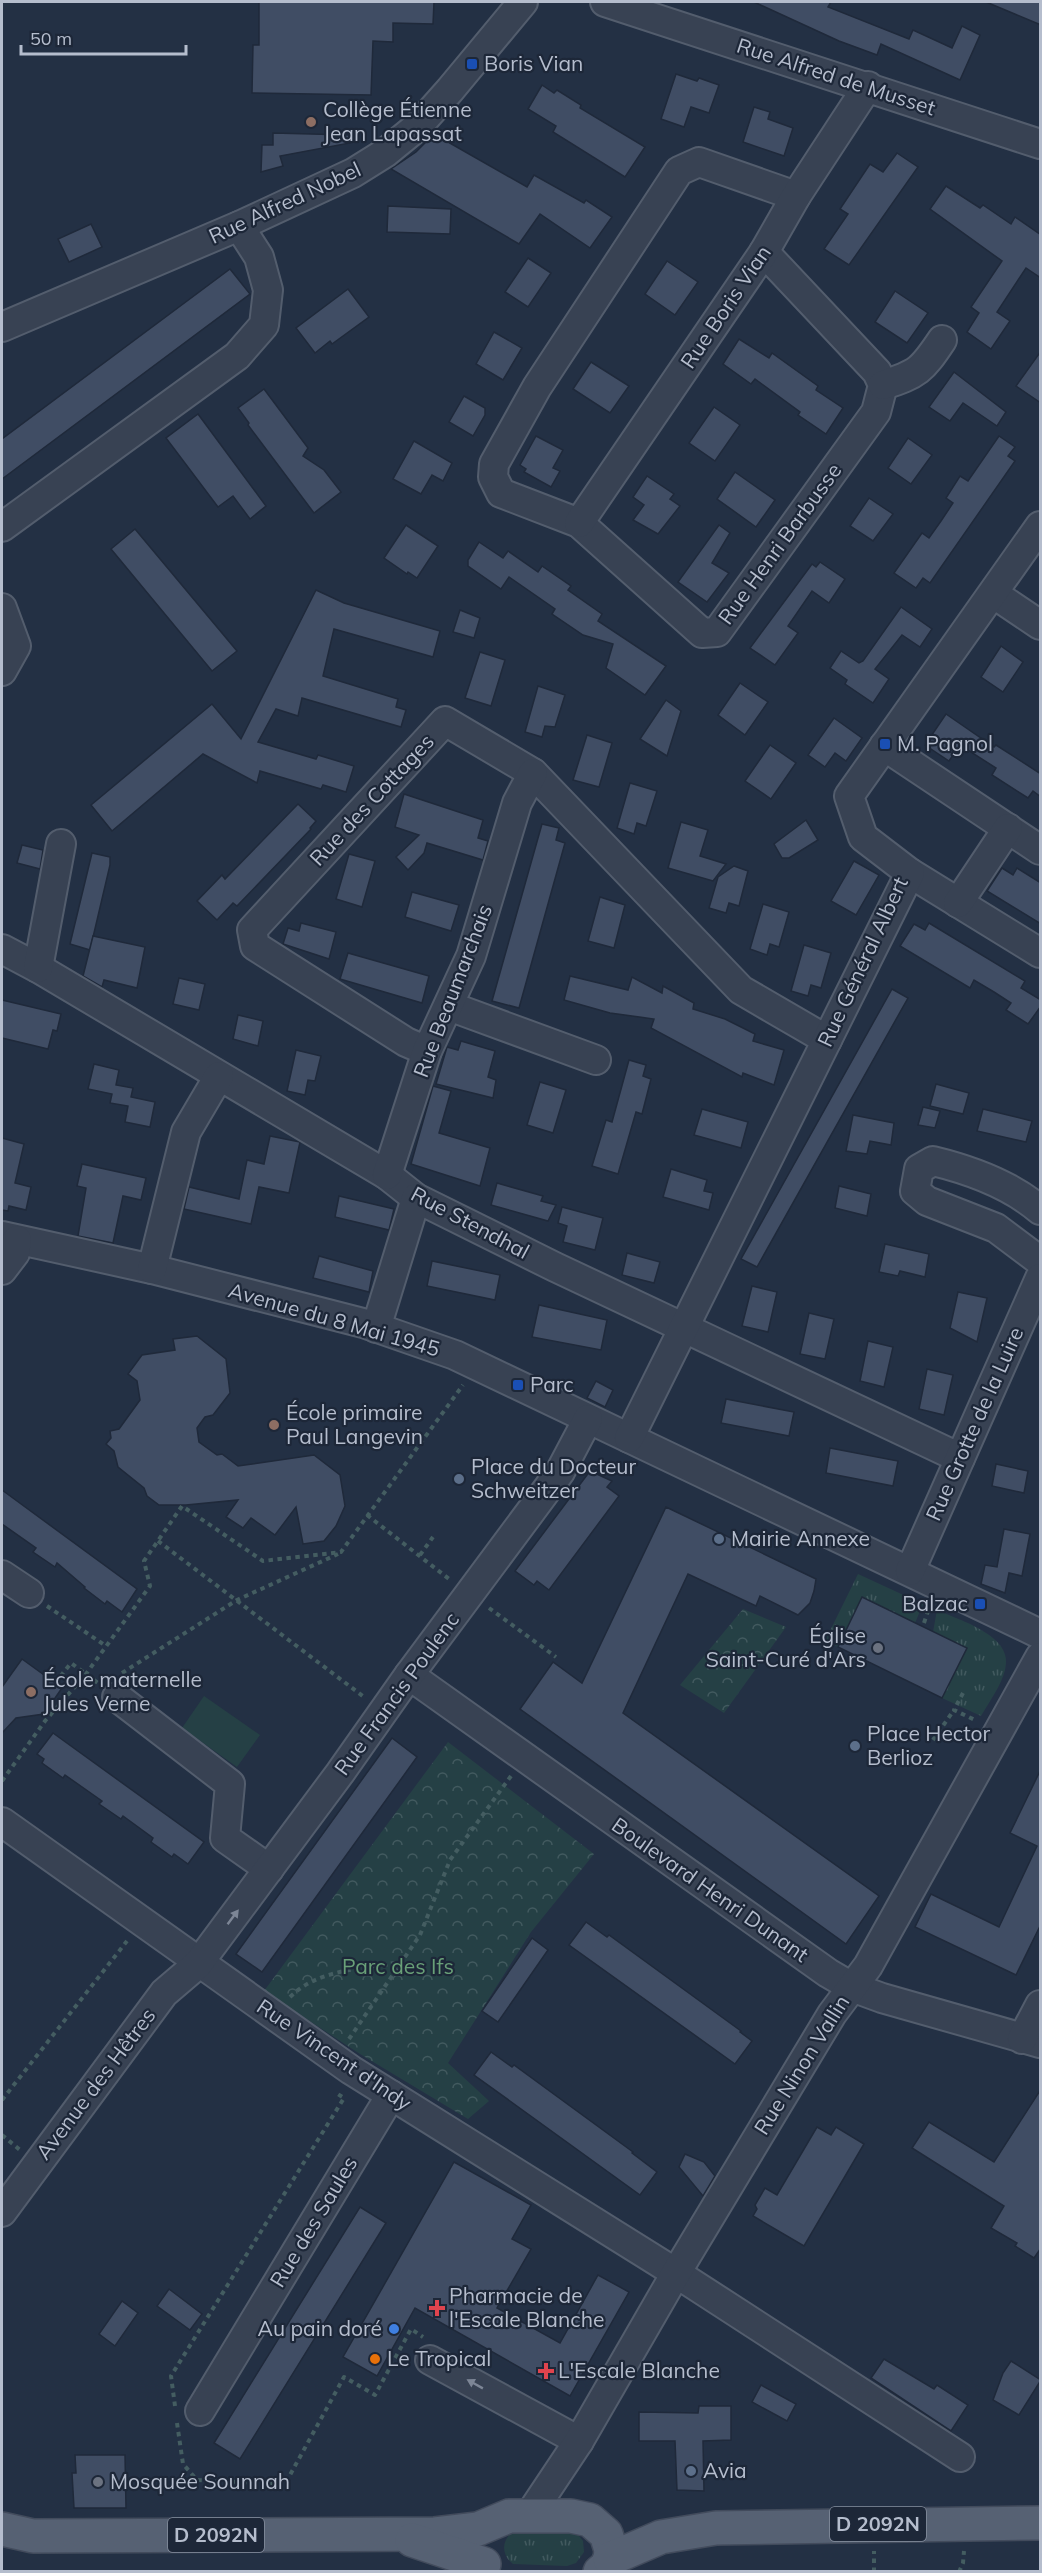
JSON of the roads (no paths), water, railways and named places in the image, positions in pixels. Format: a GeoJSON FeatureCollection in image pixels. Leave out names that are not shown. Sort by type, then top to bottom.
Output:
{"type":"FeatureCollection","features":[{"type":"Feature","properties":{"kind":"main road"},"geometry":{"type":"LineString","coordinates":[[488,2568],[479,2553],[481,2539],[486,2527],[509,2516],[584,2520],[606,2534],[610,2544],[605,2565]]}},
{"type":"Feature","properties":{"kind":"main road","name":"D 2092N"},"geometry":{"type":"LineString","coordinates":[[584,2520],[716,2528],[1041,2523]]}},
{"type":"Feature","properties":{"kind":"main road","name":"D 2092N"},"geometry":{"type":"LineString","coordinates":[[2,2529],[33,2536],[399,2535],[435,2534],[486,2527]]}},
{"type":"Feature","properties":{"kind":"main road","name":"D 2092N"},"geometry":{"type":"LineString","coordinates":[[605,2565],[661,2537],[716,2528]]}},
{"type":"Feature","properties":{"kind":"main road","name":"D 2092N"},"geometry":{"type":"LineString","coordinates":[[399,2535],[488,2568]]}},
{"type":"Feature","properties":{"kind":"main road","name":"D 2092N"},"geometry":{"type":"LineString","coordinates":[[2,2545],[12,2545],[33,2536]]}},
{"type":"Feature","properties":{"kind":"street","name":"Rue Alfred Nobel"},"geometry":{"type":"LineString","coordinates":[[2,327],[239,226],[353,173],[385,153],[431,111],[524,3]]}},
{"type":"Feature","properties":{"kind":"street","name":"Rue Alfred de Musset"},"geometry":{"type":"LineString","coordinates":[[620,4],[1041,144]]}},
{"type":"Feature","properties":{"kind":"street","name":"Rue Boris Vian"},"geometry":{"type":"LineString","coordinates":[[579,523],[764,252],[796,196],[868,86]]}},
{"type":"Feature","properties":{"kind":"street","name":"Rue Henri Barbusse"},"geometry":{"type":"LineString","coordinates":[[796,196],[699,162],[679,171],[537,387],[494,464],[493,477],[501,493],[579,523],[702,633],[717,632],[876,412],[883,385]]}},
{"type":"Feature","properties":{"kind":"street"},"geometry":{"type":"LineString","coordinates":[[2,527],[237,356],[264,325],[268,290],[259,257],[239,226]]}},
{"type":"Feature","properties":{"kind":"street"},"geometry":{"type":"LineString","coordinates":[[764,252],[877,372],[883,385],[913,375],[927,363],[942,340]]}},
{"type":"Feature","properties":{"kind":"street","name":"Rue Général Albert"},"geometry":{"type":"LineString","coordinates":[[629,1438],[910,873],[863,837],[849,796],[1041,526]]}},
{"type":"Feature","properties":{"kind":"street"},"geometry":{"type":"LineString","coordinates":[[994,594],[1041,625]]}},
{"type":"Feature","properties":{"kind":"street"},"geometry":{"type":"LineString","coordinates":[[2,608],[16,646],[2,671]]}},
{"type":"Feature","properties":{"kind":"street","name":"Rue des Cottages"},"geometry":{"type":"LineString","coordinates":[[427,1051],[406,1042],[255,946],[252,930],[445,721],[533,773],[741,990],[827,1040]]}},
{"type":"Feature","properties":{"kind":"street"},"geometry":{"type":"LineString","coordinates":[[884,746],[1041,850]]}},
{"type":"Feature","properties":{"kind":"street","name":"Rue Beaumarchais"},"geometry":{"type":"LineString","coordinates":[[387,1175],[427,1051],[471,956],[517,803],[533,773]]}},
{"type":"Feature","properties":{"kind":"street"},"geometry":{"type":"LineString","coordinates":[[958,903],[1008,828]]}},
{"type":"Feature","properties":{"kind":"street"},"geometry":{"type":"LineString","coordinates":[[38,968],[61,844]]}},
{"type":"Feature","properties":{"kind":"street"},"geometry":{"type":"LineString","coordinates":[[910,873],[1041,953]]}},
{"type":"Feature","properties":{"kind":"street","name":"Rue Stendhal"},"geometry":{"type":"LineString","coordinates":[[2,949],[38,968],[387,1175],[416,1198],[683,1328],[960,1458]]}},
{"type":"Feature","properties":{"kind":"street"},"geometry":{"type":"LineString","coordinates":[[449,1006],[596,1060]]}},
{"type":"Feature","properties":{"kind":"street"},"geometry":{"type":"LineString","coordinates":[[152,1269],[186,1132],[219,1076]]}},
{"type":"Feature","properties":{"kind":"street"},"geometry":{"type":"LineString","coordinates":[[1041,1210],[1025,1197],[959,1168],[933,1161],[919,1169],[915,1191],[927,1201],[996,1228],[1041,1261]]}},
{"type":"Feature","properties":{"kind":"street"},"geometry":{"type":"LineString","coordinates":[[376,1328],[416,1198]]}},
{"type":"Feature","properties":{"kind":"street"},"geometry":{"type":"LineString","coordinates":[[2,1270],[15,1253],[9,1238]]}},
{"type":"Feature","properties":{"kind":"street","name":"Avenue du 8 Mai 1945"},"geometry":{"type":"LineString","coordinates":[[9,1238],[152,1269],[376,1328],[455,1355],[1041,1634]]}},
{"type":"Feature","properties":{"kind":"street","name":"Rue Grotte de la Luire"},"geometry":{"type":"LineString","coordinates":[[910,1571],[1041,1278]]}},
{"type":"Feature","properties":{"kind":"street","name":"Rue Francis Poulenc"},"geometry":{"type":"LineString","coordinates":[[198,1964],[560,1472],[588,1419]]}},
{"type":"Feature","properties":{"kind":"street"},"geometry":{"type":"LineString","coordinates":[[2,1575],[29,1593]]}},
{"type":"Feature","properties":{"kind":"street","name":"Rue Ninon Vallin"},"geometry":{"type":"LineString","coordinates":[[529,2516],[579,2442],[676,2273],[825,2024],[874,1956],[1041,1657]]}},
{"type":"Feature","properties":{"kind":"street","name":"Boulevard Henri Dunant"},"geometry":{"type":"LineString","coordinates":[[409,1675],[828,1973],[852,1987],[1031,2041]]}},
{"type":"Feature","properties":{"kind":"street"},"geometry":{"type":"LineString","coordinates":[[119,1685],[230,1784],[225,1838],[268,1869]]}},
{"type":"Feature","properties":{"kind":"street","name":"Rue Vincent d'Indy"},"geometry":{"type":"LineString","coordinates":[[2,1822],[198,1964],[334,2058],[676,2273],[960,2457]]}},
{"type":"Feature","properties":{"kind":"street","name":"Avenue des Hêtres"},"geometry":{"type":"LineString","coordinates":[[2,2212],[164,1993],[198,1964]]}},
{"type":"Feature","properties":{"kind":"street"},"geometry":{"type":"LineString","coordinates":[[1031,2041],[1041,2005]]}},
{"type":"Feature","properties":{"kind":"street","name":"Rue des Saules"},"geometry":{"type":"LineString","coordinates":[[200,2411],[392,2095]]}},
{"type":"Feature","properties":{"kind":"street"},"geometry":{"type":"LineString","coordinates":[[430,2360],[579,2442]]}},
{"type":"Feature","properties":{"kind":"street"},"geometry":{"type":"LineString","coordinates":[[558,2471],[557,2488],[562,2502],[584,2520]]}},
{"type":"Feature","properties":{"kind":"place","name":"Boris Vian"},"geometry":{"type":"Point","coordinates":[472,64]}},
{"type":"Feature","properties":{"kind":"place","name":"Collège Étienne Jean Lapassat"},"geometry":{"type":"Point","coordinates":[311,122]}},
{"type":"Feature","properties":{"kind":"place","name":"M. Pagnol"},"geometry":{"type":"Point","coordinates":[885,744]}},
{"type":"Feature","properties":{"kind":"place","name":"Parc"},"geometry":{"type":"Point","coordinates":[518,1385]}},
{"type":"Feature","properties":{"kind":"place","name":"École primaire Paul Langevin"},"geometry":{"type":"Point","coordinates":[274,1425]}},
{"type":"Feature","properties":{"kind":"place","name":"Place du Docteur Schweitzer"},"geometry":{"type":"Point","coordinates":[459,1479]}},
{"type":"Feature","properties":{"kind":"place","name":"Mairie Annexe"},"geometry":{"type":"Point","coordinates":[719,1539]}},
{"type":"Feature","properties":{"kind":"place","name":"Balzac"},"geometry":{"type":"Point","coordinates":[980,1604]}},
{"type":"Feature","properties":{"kind":"place","name":"Église Saint-Curé d'Ars"},"geometry":{"type":"Point","coordinates":[878,1648]}},
{"type":"Feature","properties":{"kind":"place","name":"École maternelle Jules Verne"},"geometry":{"type":"Point","coordinates":[31,1692]}},
{"type":"Feature","properties":{"kind":"place","name":"Place Hector Berlioz"},"geometry":{"type":"Point","coordinates":[855,1746]}},
{"type":"Feature","properties":{"kind":"place","name":"Pharmacie de l'Escale Blanche"},"geometry":{"type":"Point","coordinates":[437,2308]}},
{"type":"Feature","properties":{"kind":"place","name":"Au pain doré"},"geometry":{"type":"Point","coordinates":[394,2329]}},
{"type":"Feature","properties":{"kind":"place","name":"Le Tropical"},"geometry":{"type":"Point","coordinates":[375,2359]}},
{"type":"Feature","properties":{"kind":"place","name":"L'Escale Blanche"},"geometry":{"type":"Point","coordinates":[546,2371]}},
{"type":"Feature","properties":{"kind":"place","name":"Avia"},"geometry":{"type":"Point","coordinates":[691,2471]}},
{"type":"Feature","properties":{"kind":"place","name":"Mosquée Sounnah"},"geometry":{"type":"Point","coordinates":[98,2482]}},
{"type":"Feature","properties":{"kind":"park label","name":"Parc des Ifs"},"geometry":{"type":"Point","coordinates":[398,1967]}}]}
